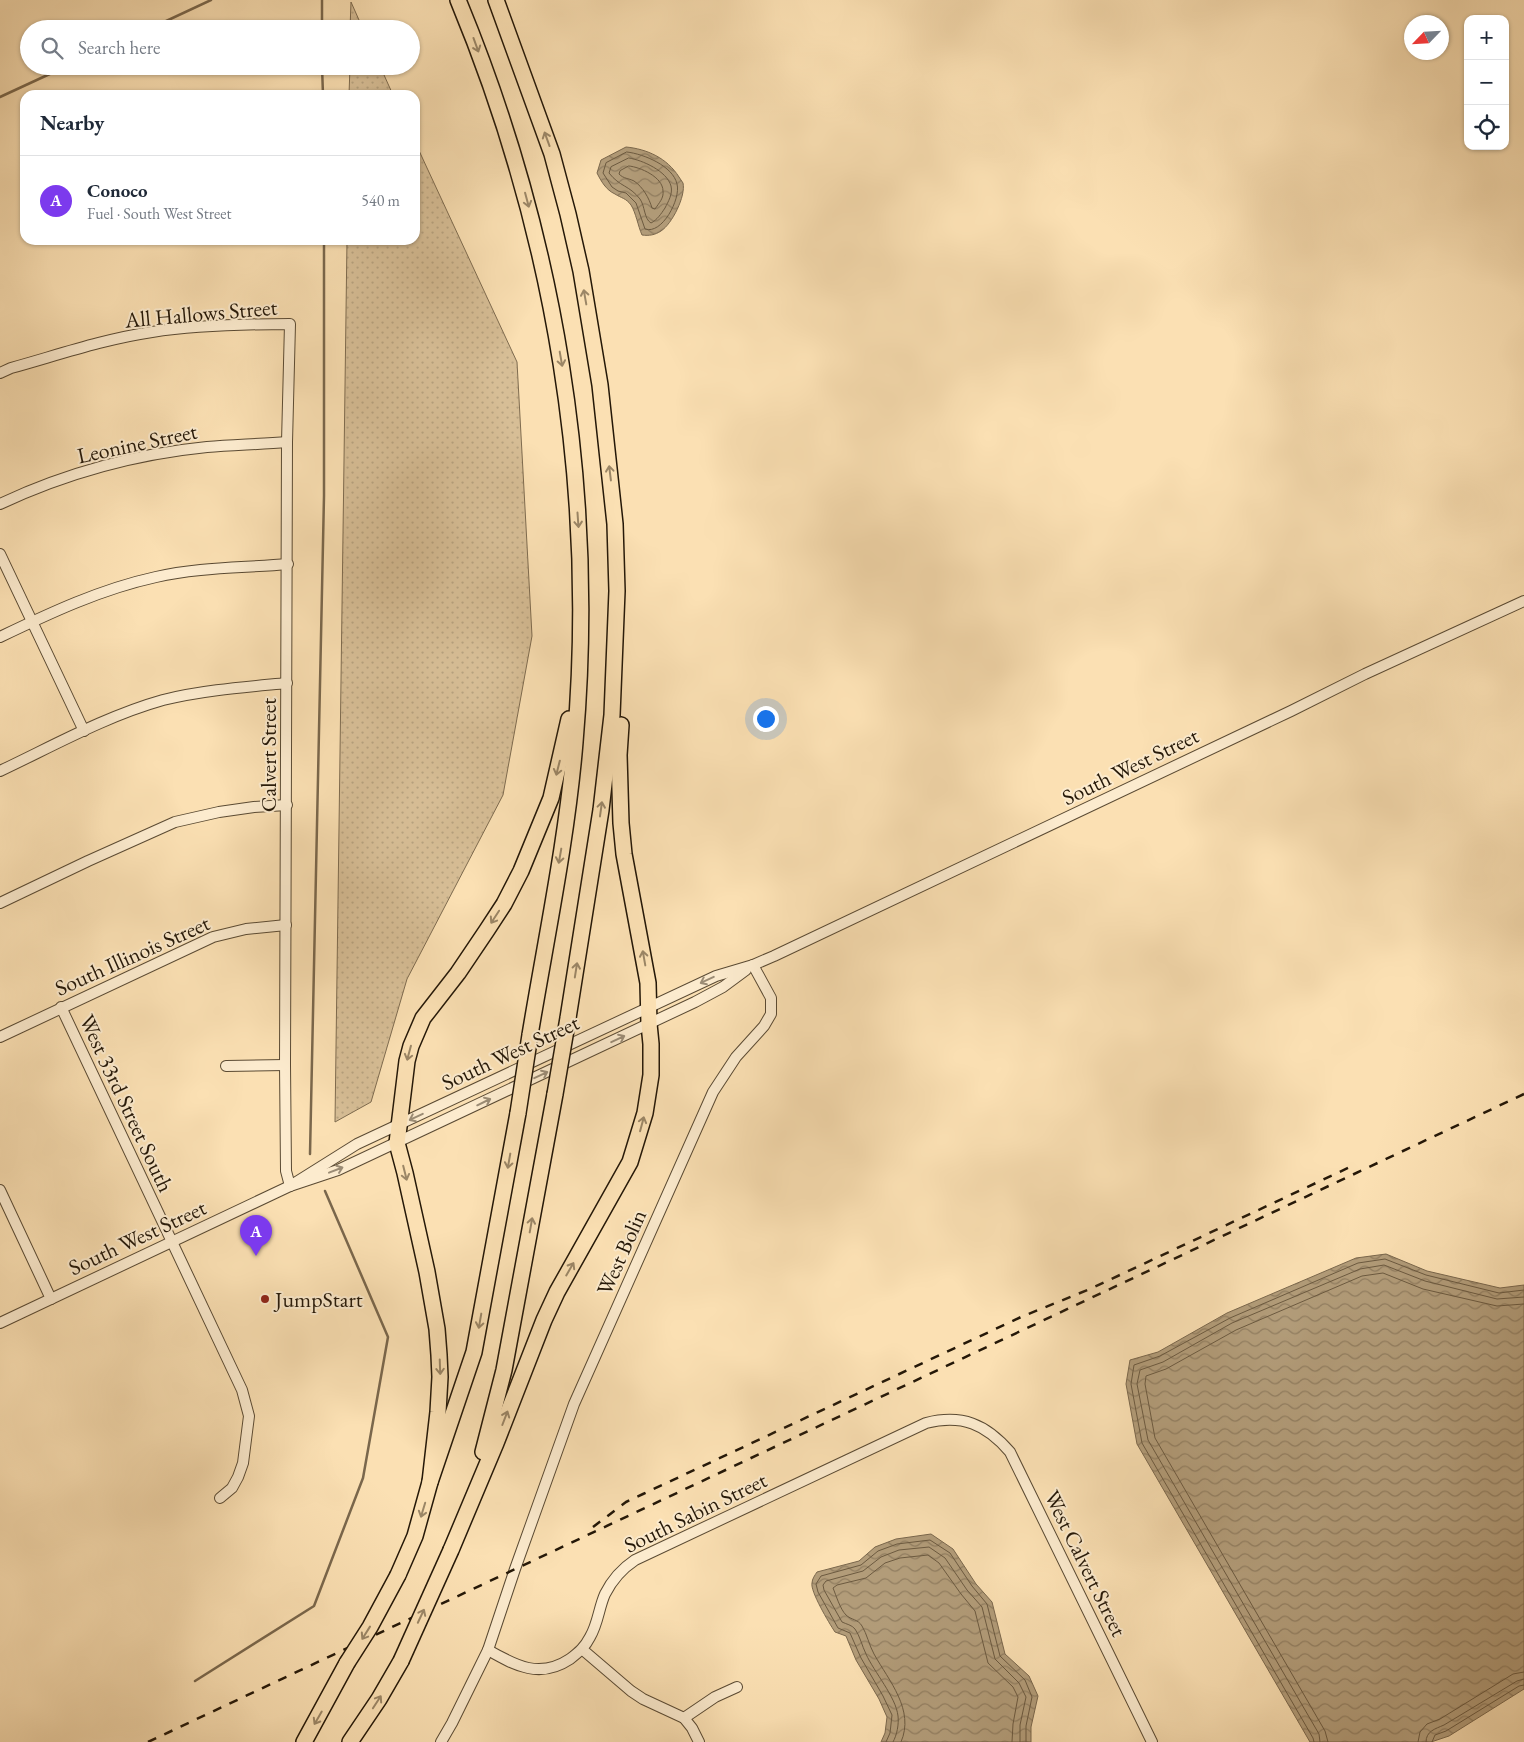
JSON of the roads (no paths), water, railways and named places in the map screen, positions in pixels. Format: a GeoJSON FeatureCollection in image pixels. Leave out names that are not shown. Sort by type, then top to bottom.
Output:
{"type":"FeatureCollection","features":[{"type":"Feature","properties":{"kind":"highway"},"geometry":{"type":"LineString","coordinates":[[304,1742],[398,1575],[414,1536],[430,1482],[474,1352],[518,1113],[567,812],[575,741],[580,651],[581,578],[578,515],[570,423],[555,323],[540,250],[522,178],[458,0]]}},
{"type":"Feature","properties":{"kind":"highway"},"geometry":{"type":"LineString","coordinates":[[350,1742],[380,1699],[401,1661],[496,1443],[544,1320],[557,1292],[630,1162],[645,1113],[651,1075],[648,983],[624,854],[621,823],[619,755],[622,675],[615,524],[600,384],[580,272],[552,154],[496,0]]}},
{"type":"Feature","properties":{"kind":"highway"},"geometry":{"type":"LineString","coordinates":[[473,1495],[504,1370],[568,1018],[601,810],[608,753],[613,697],[617,591]]}},
{"type":"Feature","properties":{"kind":"highway"},"geometry":{"type":"LineString","coordinates":[[430,1482],[440,1377],[437,1329],[427,1272],[397,1143],[407,1062],[411,1046],[423,1018],[458,973],[504,904],[521,871],[551,798],[570,718],[580,651]]}},
{"type":"Feature","properties":{"kind":"street","name":"All Hallows Street"},"geometry":{"type":"LineString","coordinates":[[0,373],[98,343],[151,332],[239,324],[290,324]]}},
{"type":"Feature","properties":{"kind":"street","name":"Calvert Street"},"geometry":{"type":"LineString","coordinates":[[290,324],[287,442],[288,683],[285,1065],[286,1171],[290,1186]]}},
{"type":"Feature","properties":{"kind":"street","name":"Leonine Street"},"geometry":{"type":"LineString","coordinates":[[0,504],[72,475],[113,464],[206,448],[287,442]]}},
{"type":"Feature","properties":{"kind":"street"},"geometry":{"type":"LineString","coordinates":[[0,554],[84,731]]}},
{"type":"Feature","properties":{"kind":"street"},"geometry":{"type":"LineString","coordinates":[[0,637],[101,593],[154,577],[185,572],[288,564]]}},
{"type":"Feature","properties":{"kind":"street","name":"South West Street"},"geometry":{"type":"LineString","coordinates":[[290,1186],[357,1144],[650,1006],[716,976],[753,965],[962,868],[1291,711],[1364,674],[1524,601]]}},
{"type":"Feature","properties":{"kind":"street"},"geometry":{"type":"LineString","coordinates":[[0,771],[130,711],[176,697],[224,689],[288,683]]}},
{"type":"Feature","properties":{"kind":"street"},"geometry":{"type":"LineString","coordinates":[[0,903],[175,822],[219,812],[287,805]]}},
{"type":"Feature","properties":{"kind":"street","name":"South Illinois Street"},"geometry":{"type":"LineString","coordinates":[[0,1037],[213,937],[246,929],[286,925]]}},
{"type":"Feature","properties":{"kind":"street","name":"South West Street"},"geometry":{"type":"LineString","coordinates":[[0,1323],[290,1186],[338,1170],[649,1024],[723,987],[753,965]]}},
{"type":"Feature","properties":{"kind":"street","name":"West Bolin"},"geometry":{"type":"LineString","coordinates":[[441,1742],[488,1650],[574,1404],[713,1092],[736,1057],[764,1026],[771,1014],[771,998],[753,965]]}},
{"type":"Feature","properties":{"kind":"street","name":"West 33rd Street South"},"geometry":{"type":"LineString","coordinates":[[61,1007],[242,1390],[249,1416],[243,1462],[232,1488],[220,1498]]}},
{"type":"Feature","properties":{"kind":"street"},"geometry":{"type":"LineString","coordinates":[[226,1066],[285,1065]]}},
{"type":"Feature","properties":{"kind":"street"},"geometry":{"type":"LineString","coordinates":[[0,1190],[51,1299]]}},
{"type":"Feature","properties":{"kind":"street","name":"South Sabin Street"},"geometry":{"type":"LineString","coordinates":[[583,1650],[592,1635],[605,1594],[618,1575],[635,1560],[926,1423],[952,1419],[964,1420]]}},
{"type":"Feature","properties":{"kind":"street","name":"West Calvert Street"},"geometry":{"type":"LineString","coordinates":[[964,1420],[989,1431],[1010,1452],[1152,1742]]}},
{"type":"Feature","properties":{"kind":"street"},"geometry":{"type":"LineString","coordinates":[[488,1650],[518,1666],[539,1669],[556,1666],[583,1650],[631,1692],[684,1718],[700,1742]]}},
{"type":"Feature","properties":{"kind":"street"},"geometry":{"type":"LineString","coordinates":[[684,1718],[715,1698],[737,1687]]}},
{"type":"Feature","properties":{"kind":"water"},"geometry":{"type":"Polygon","coordinates":[[[626,147],[649,152],[656,156],[674,170],[683,183],[682,195],[674,216],[661,231],[654,234],[642,235],[631,205],[625,199],[609,190],[597,173],[601,160],[626,147]]]}},
{"type":"Feature","properties":{"kind":"water"},"geometry":{"type":"Polygon","coordinates":[[[1386,1254],[1427,1271],[1500,1288],[1524,1285],[1524,1689],[1449,1736],[1431,1742],[1310,1742],[1137,1444],[1126,1384],[1130,1360],[1158,1352],[1227,1313],[1356,1258],[1386,1254]]]}},
{"type":"Feature","properties":{"kind":"water"},"geometry":{"type":"Polygon","coordinates":[[[931,1534],[953,1549],[976,1584],[992,1602],[1005,1654],[1029,1676],[1038,1696],[1031,1727],[1031,1742],[881,1742],[885,1733],[887,1717],[879,1699],[856,1660],[846,1636],[835,1632],[825,1615],[814,1593],[812,1582],[817,1572],[859,1561],[875,1547],[896,1539],[931,1534]]]}},
{"type":"Feature","properties":{"kind":"waterway"},"geometry":{"type":"LineString","coordinates":[[168,20],[211,0]]}},
{"type":"Feature","properties":{"kind":"waterway"},"geometry":{"type":"LineString","coordinates":[[322,0],[322,20]]}},
{"type":"Feature","properties":{"kind":"waterway"},"geometry":{"type":"LineString","coordinates":[[0,97],[48,75]]}},
{"type":"Feature","properties":{"kind":"waterway"},"geometry":{"type":"LineString","coordinates":[[322,75],[323,90]]}},
{"type":"Feature","properties":{"kind":"waterway"},"geometry":{"type":"LineString","coordinates":[[310,1154],[324,496],[324,245]]}},
{"type":"Feature","properties":{"kind":"waterway"},"geometry":{"type":"LineString","coordinates":[[195,1681],[314,1606],[363,1478],[388,1337],[325,1191]]}},
{"type":"Feature","properties":{"kind":"railway"},"geometry":{"type":"LineString","coordinates":[[148,1742],[1524,1094]]}},
{"type":"Feature","properties":{"kind":"railway"},"geometry":{"type":"LineString","coordinates":[[593,1527],[626,1502],[1021,1317],[1090,1289],[1350,1167]]}},
{"type":"Feature","properties":{"kind":"place","name":"Conoco"},"geometry":{"type":"Point","coordinates":[256,1256]}},
{"type":"Feature","properties":{"kind":"place","name":"JumpStart"},"geometry":{"type":"Point","coordinates":[265,1299]}}]}
